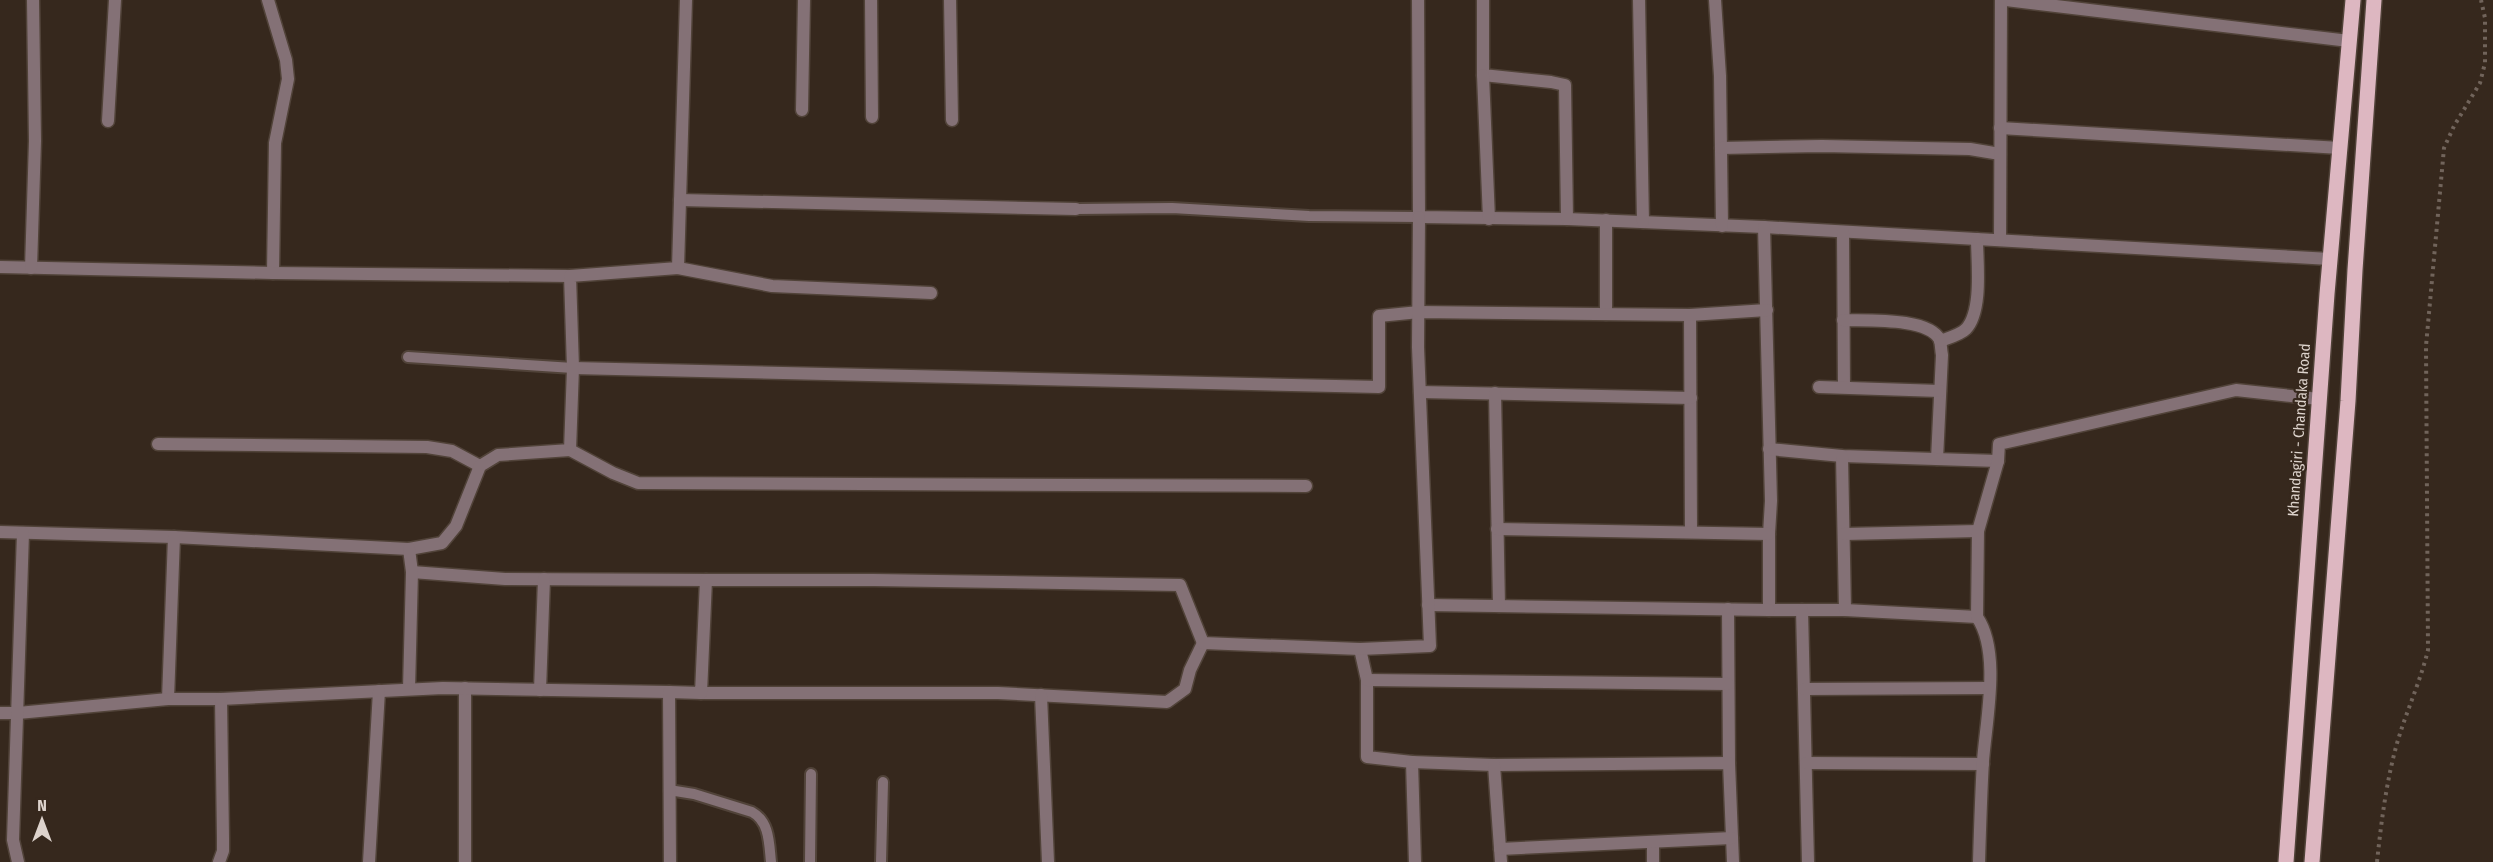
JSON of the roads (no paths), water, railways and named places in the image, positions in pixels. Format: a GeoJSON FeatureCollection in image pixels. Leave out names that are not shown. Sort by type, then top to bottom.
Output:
{"type":"FeatureCollection","features":[{"type":"Feature","properties":{"kind":"main road","name":"Khandagiri - Chandaka Road"},"geometry":{"type":"LineString","coordinates":[[2286,862],[2319,399],[2353,0]]}},
{"type":"Feature","properties":{"kind":"main road"},"geometry":{"type":"LineString","coordinates":[[2312,862],[2338,527],[2374,0]]}},
{"type":"Feature","properties":{"kind":"main road"},"geometry":{"type":"LineString","coordinates":[[2310,525],[2338,527]]}},
{"type":"Feature","properties":{"kind":"street"},"geometry":{"type":"LineString","coordinates":[[31,268],[35,141],[33,0]]}},
{"type":"Feature","properties":{"kind":"street"},"geometry":{"type":"LineString","coordinates":[[108,122],[115,0]]}},
{"type":"Feature","properties":{"kind":"street"},"geometry":{"type":"LineString","coordinates":[[268,0],[286,60],[288,79],[275,143],[273,273]]}},
{"type":"Feature","properties":{"kind":"street"},"geometry":{"type":"LineString","coordinates":[[678,268],[686,0]]}},
{"type":"Feature","properties":{"kind":"street"},"geometry":{"type":"LineString","coordinates":[[802,110],[804,0]]}},
{"type":"Feature","properties":{"kind":"street"},"geometry":{"type":"LineString","coordinates":[[871,0],[872,117]]}},
{"type":"Feature","properties":{"kind":"street"},"geometry":{"type":"LineString","coordinates":[[950,0],[952,120]]}},
{"type":"Feature","properties":{"kind":"street"},"geometry":{"type":"LineString","coordinates":[[1203,643],[1360,649],[1430,646],[1420,392],[1418,0]]}},
{"type":"Feature","properties":{"kind":"street"},"geometry":{"type":"LineString","coordinates":[[1483,0],[1483,75],[1489,219]]}},
{"type":"Feature","properties":{"kind":"street"},"geometry":{"type":"LineString","coordinates":[[1639,0],[1643,222]]}},
{"type":"Feature","properties":{"kind":"street"},"geometry":{"type":"LineString","coordinates":[[1715,0],[1720,76],[1722,226]]}},
{"type":"Feature","properties":{"kind":"street"},"geometry":{"type":"LineString","coordinates":[[2000,240],[2003,0],[2349,41]]}},
{"type":"Feature","properties":{"kind":"street"},"geometry":{"type":"LineString","coordinates":[[1483,75],[1551,82],[1565,86],[1567,219]]}},
{"type":"Feature","properties":{"kind":"street"},"geometry":{"type":"LineString","coordinates":[[2000,128],[2340,148]]}},
{"type":"Feature","properties":{"kind":"street"},"geometry":{"type":"LineString","coordinates":[[1721,148],[1822,146],[1970,149],[2000,154]]}},
{"type":"Feature","properties":{"kind":"street"},"geometry":{"type":"LineString","coordinates":[[680,200],[1076,209]]}},
{"type":"Feature","properties":{"kind":"street"},"geometry":{"type":"LineString","coordinates":[[1419,217],[1606,220],[1764,227],[2330,259]]}},
{"type":"Feature","properties":{"kind":"street"},"geometry":{"type":"LineString","coordinates":[[1606,220],[1606,314]]}},
{"type":"Feature","properties":{"kind":"street"},"geometry":{"type":"LineString","coordinates":[[1764,227],[1771,501],[1768,534],[1769,610]]}},
{"type":"Feature","properties":{"kind":"street"},"geometry":{"type":"LineString","coordinates":[[1843,232],[1844,387]]}},
{"type":"Feature","properties":{"kind":"street"},"geometry":{"type":"LineString","coordinates":[[1940,341],[1966,329],[1973,317],[1977,295],[1977,238]]}},
{"type":"Feature","properties":{"kind":"street"},"geometry":{"type":"LineString","coordinates":[[0,267],[570,276],[678,268],[772,286],[931,293]]}},
{"type":"Feature","properties":{"kind":"street"},"geometry":{"type":"LineString","coordinates":[[570,276],[573,368],[570,450]]}},
{"type":"Feature","properties":{"kind":"street"},"geometry":{"type":"LineString","coordinates":[[573,368],[1379,387],[1379,316],[1419,312],[1690,315],[1767,310]]}},
{"type":"Feature","properties":{"kind":"street"},"geometry":{"type":"LineString","coordinates":[[1690,315],[1691,532]]}},
{"type":"Feature","properties":{"kind":"street"},"geometry":{"type":"LineString","coordinates":[[1843,320],[1902,322],[1923,326],[1934,333],[1940,341],[1937,459]]}},
{"type":"Feature","properties":{"kind":"street"},"geometry":{"type":"LineString","coordinates":[[1819,387],[1940,391]]}},
{"type":"Feature","properties":{"kind":"street"},"geometry":{"type":"LineString","coordinates":[[1979,862],[1989,650],[1983,626],[1977,617],[1978,531],[1998,461],[1999,444],[2236,390],[2319,399]]}},
{"type":"Feature","properties":{"kind":"street"},"geometry":{"type":"LineString","coordinates":[[1420,392],[1691,398]]}},
{"type":"Feature","properties":{"kind":"street"},"geometry":{"type":"LineString","coordinates":[[1495,393],[1499,606]]}},
{"type":"Feature","properties":{"kind":"street"},"geometry":{"type":"LineString","coordinates":[[158,444],[427,447],[452,451],[480,466]]}},
{"type":"Feature","properties":{"kind":"street"},"geometry":{"type":"LineString","coordinates":[[1769,449],[1842,456],[1998,461]]}},
{"type":"Feature","properties":{"kind":"street"},"geometry":{"type":"LineString","coordinates":[[0,532],[174,537],[410,549],[442,543],[456,526],[480,466],[498,455],[570,450],[613,473],[638,483],[1306,486]]}},
{"type":"Feature","properties":{"kind":"street"},"geometry":{"type":"LineString","coordinates":[[1842,456],[1845,610]]}},
{"type":"Feature","properties":{"kind":"street"},"geometry":{"type":"LineString","coordinates":[[1497,529],[1768,534]]}},
{"type":"Feature","properties":{"kind":"street"},"geometry":{"type":"LineString","coordinates":[[1844,534],[1978,531]]}},
{"type":"Feature","properties":{"kind":"street"},"geometry":{"type":"LineString","coordinates":[[18,862],[13,840],[23,533]]}},
{"type":"Feature","properties":{"kind":"street"},"geometry":{"type":"LineString","coordinates":[[168,699],[174,537]]}},
{"type":"Feature","properties":{"kind":"street"},"geometry":{"type":"LineString","coordinates":[[408,690],[412,572],[410,549]]}},
{"type":"Feature","properties":{"kind":"street"},"geometry":{"type":"LineString","coordinates":[[0,713],[168,699],[221,699],[465,688],[701,693],[998,693],[1167,702],[1185,689],[1190,670],[1203,643],[1180,585],[873,580],[544,579],[460,577],[412,572]]}},
{"type":"Feature","properties":{"kind":"street"},"geometry":{"type":"LineString","coordinates":[[540,690],[544,579]]}},
{"type":"Feature","properties":{"kind":"street"},"geometry":{"type":"LineString","coordinates":[[701,693],[706,580]]}},
{"type":"Feature","properties":{"kind":"street"},"geometry":{"type":"LineString","coordinates":[[1428,605],[1845,610],[1977,617]]}},
{"type":"Feature","properties":{"kind":"street"},"geometry":{"type":"LineString","coordinates":[[1728,609],[1729,763],[1733,862]]}},
{"type":"Feature","properties":{"kind":"street"},"geometry":{"type":"LineString","coordinates":[[1802,610],[1808,862]]}},
{"type":"Feature","properties":{"kind":"street"},"geometry":{"type":"LineString","coordinates":[[1360,649],[1367,680],[1366,757],[1412,762],[1494,765],[1729,763]]}},
{"type":"Feature","properties":{"kind":"street"},"geometry":{"type":"LineString","coordinates":[[1367,680],[1728,684]]}},
{"type":"Feature","properties":{"kind":"street"},"geometry":{"type":"LineString","coordinates":[[465,688],[465,862]]}},
{"type":"Feature","properties":{"kind":"street"},"geometry":{"type":"LineString","coordinates":[[1804,689],[1989,688]]}},
{"type":"Feature","properties":{"kind":"street"},"geometry":{"type":"LineString","coordinates":[[369,862],[379,691]]}},
{"type":"Feature","properties":{"kind":"street"},"geometry":{"type":"LineString","coordinates":[[669,692],[670,862]]}},
{"type":"Feature","properties":{"kind":"street"},"geometry":{"type":"LineString","coordinates":[[1041,695],[1048,862]]}},
{"type":"Feature","properties":{"kind":"street"},"geometry":{"type":"LineString","coordinates":[[219,862],[223,851],[221,699]]}},
{"type":"Feature","properties":{"kind":"street"},"geometry":{"type":"LineString","coordinates":[[1412,762],[1415,862]]}},
{"type":"Feature","properties":{"kind":"street"},"geometry":{"type":"LineString","coordinates":[[1806,763],[1983,764]]}},
{"type":"Feature","properties":{"kind":"street"},"geometry":{"type":"LineString","coordinates":[[1494,765],[1500,856],[1653,842],[1732,838]]}},
{"type":"Feature","properties":{"kind":"street"},"geometry":{"type":"LineString","coordinates":[[1653,842],[1653,862]]}},
{"type":"Feature","properties":{"kind":"lane"},"geometry":{"type":"LineString","coordinates":[[1076,209],[1172,208],[1309,216],[1419,217]]}},
{"type":"Feature","properties":{"kind":"lane"},"geometry":{"type":"LineString","coordinates":[[408,357],[573,368]]}},
{"type":"Feature","properties":{"kind":"lane"},"geometry":{"type":"LineString","coordinates":[[810,862],[811,774]]}},
{"type":"Feature","properties":{"kind":"lane"},"geometry":{"type":"LineString","coordinates":[[881,862],[883,782]]}},
{"type":"Feature","properties":{"kind":"lane"},"geometry":{"type":"LineString","coordinates":[[669,790],[694,794],[752,812],[761,817],[767,830],[771,862]]}}]}
